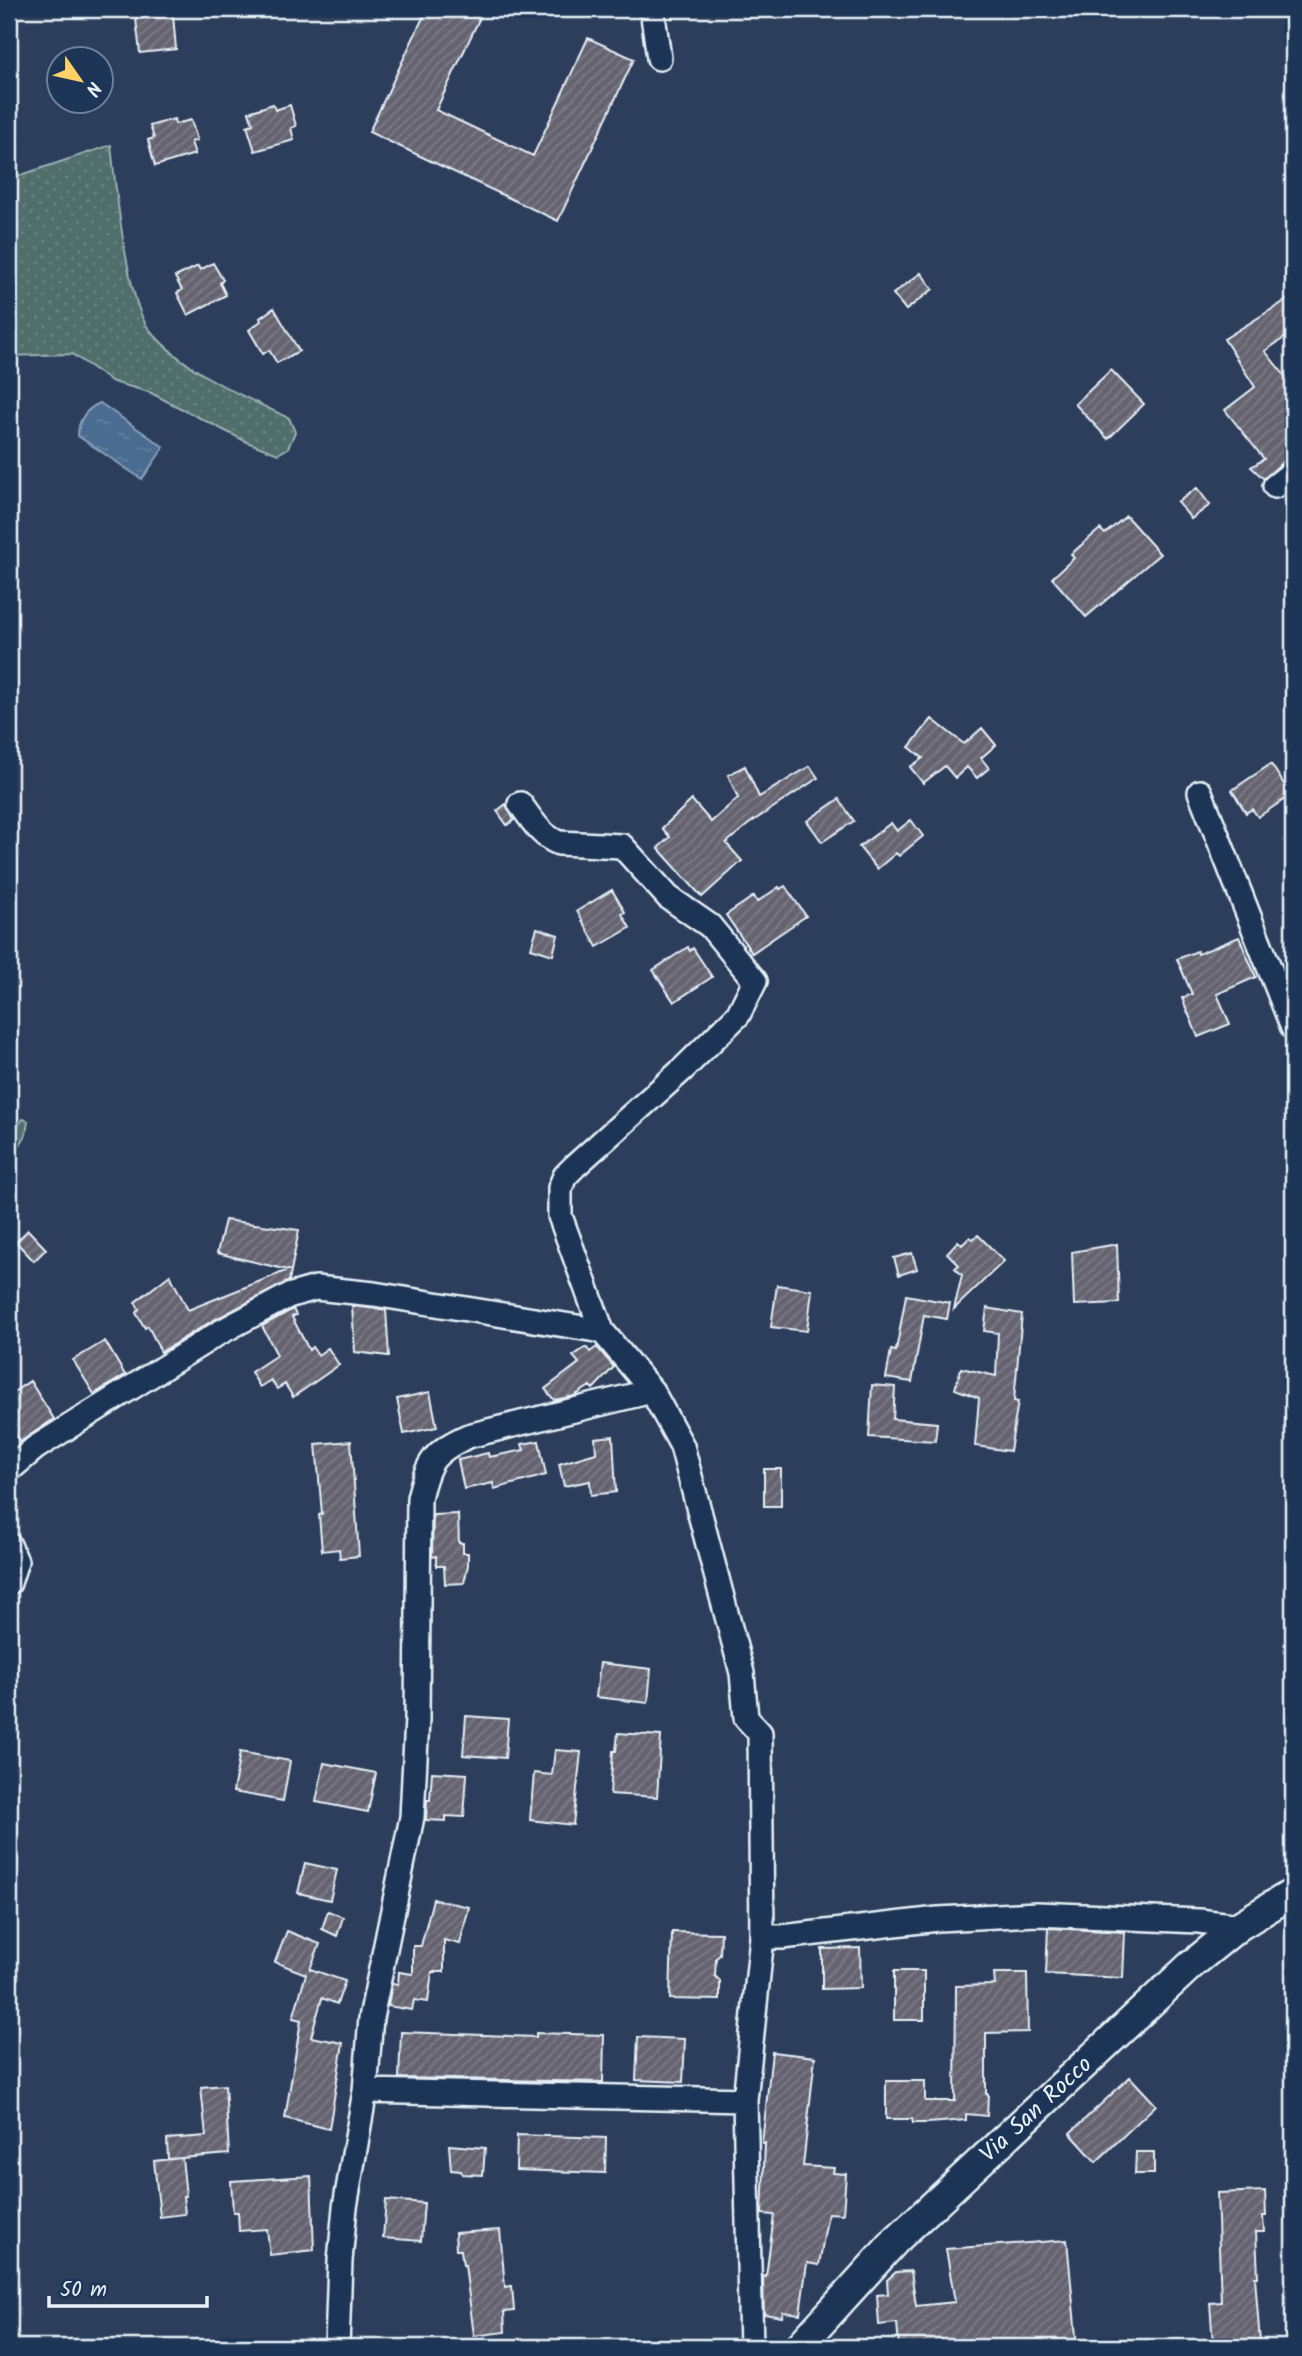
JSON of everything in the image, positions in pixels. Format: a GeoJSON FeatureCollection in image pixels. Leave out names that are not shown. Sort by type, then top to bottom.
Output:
{"type":"FeatureCollection","features":[{"type":"Feature","properties":{"kind":"street"},"geometry":{"type":"LineString","coordinates":[[652,9],[659,58]]}},
{"type":"Feature","properties":{"kind":"street"},"geometry":{"type":"LineString","coordinates":[[1200,793],[1293,1028]]}},
{"type":"Feature","properties":{"kind":"street"},"geometry":{"type":"LineString","coordinates":[[520,804],[542,834],[549,839],[559,843],[622,846],[668,898],[710,926],[755,981],[738,1015],[682,1070],[565,1176],[559,1200],[560,1216],[602,1331],[652,1391],[682,1446],[742,1673],[746,1718],[760,1733],[762,1937],[745,2100],[751,2347]]}},
{"type":"Feature","properties":{"kind":"street"},"geometry":{"type":"LineString","coordinates":[[9,1470],[35,1448],[217,1334],[288,1296],[316,1288],[374,1294],[602,1331]]}},
{"type":"Feature","properties":{"kind":"street"},"geometry":{"type":"LineString","coordinates":[[337,2347],[345,2207],[365,2091],[371,2018],[412,1817],[417,1719],[419,1498],[426,1467],[445,1446],[468,1436],[652,1391]]}},
{"type":"Feature","properties":{"kind":"street"},"geometry":{"type":"LineString","coordinates":[[9,1545],[16,1561],[9,1583]]}},
{"type":"Feature","properties":{"kind":"street","name":"Via San Rocco"},"geometry":{"type":"LineString","coordinates":[[799,2347],[896,2240],[1191,1965],[1239,1926],[1293,1893]]}},
{"type":"Feature","properties":{"kind":"street"},"geometry":{"type":"LineString","coordinates":[[762,1937],[938,1919],[1037,1914],[1199,1921],[1239,1926]]}},
{"type":"Feature","properties":{"kind":"street"},"geometry":{"type":"LineString","coordinates":[[365,2091],[745,2100]]}},
{"type":"Feature","properties":{"kind":"green space"},"geometry":{"type":"Polygon","coordinates":[[[111,145],[123,242],[141,315],[163,344],[196,370],[289,418],[295,432],[288,448],[278,454],[247,442],[149,392],[113,382],[72,354],[9,356],[9,179],[111,145]]]}},
{"type":"Feature","properties":{"kind":"green space"},"geometry":{"type":"Polygon","coordinates":[[[23,1119],[28,1121],[26,1135],[9,1162],[9,1137],[23,1119]]]}},
{"type":"Feature","properties":{"kind":"water"},"geometry":{"type":"Polygon","coordinates":[[[100,403],[164,447],[142,479],[78,436],[79,425],[84,416],[100,403]]]}},
{"type":"Feature","properties":{"kind":"building"},"geometry":{"type":"Polygon","coordinates":[[[427,9],[484,9],[436,110],[533,156],[588,38],[634,59],[558,221],[369,132],[427,9]]]}},
{"type":"Feature","properties":{"kind":"building"},"geometry":{"type":"Polygon","coordinates":[[[173,15],[176,49],[140,53],[136,19],[173,15]]]}},
{"type":"Feature","properties":{"kind":"building"},"geometry":{"type":"Polygon","coordinates":[[[273,104],[275,110],[290,105],[296,126],[291,128],[294,140],[255,151],[247,126],[253,124],[249,112],[273,104]]]}},
{"type":"Feature","properties":{"kind":"building"},"geometry":{"type":"Polygon","coordinates":[[[174,119],[175,124],[191,120],[197,140],[191,142],[195,154],[155,166],[148,140],[154,138],[150,126],[174,119]]]}},
{"type":"Feature","properties":{"kind":"building"},"geometry":{"type":"Polygon","coordinates":[[[213,263],[223,280],[220,283],[226,295],[188,315],[177,293],[182,290],[175,277],[198,266],[200,270],[213,263]]]}},
{"type":"Feature","properties":{"kind":"building"},"geometry":{"type":"Polygon","coordinates":[[[921,273],[933,289],[906,310],[893,294],[921,273]]]}},
{"type":"Feature","properties":{"kind":"building"},"geometry":{"type":"Polygon","coordinates":[[[1293,296],[1293,332],[1265,351],[1293,386],[1293,458],[1284,461],[1264,479],[1251,467],[1264,459],[1225,410],[1255,387],[1224,339],[1293,296]]]}},
{"type":"Feature","properties":{"kind":"building"},"geometry":{"type":"Polygon","coordinates":[[[274,308],[299,351],[277,363],[269,350],[263,354],[249,330],[274,308]]]}},
{"type":"Feature","properties":{"kind":"building"},"geometry":{"type":"Polygon","coordinates":[[[1111,370],[1144,404],[1108,439],[1075,404],[1111,370]]]}},
{"type":"Feature","properties":{"kind":"building"},"geometry":{"type":"Polygon","coordinates":[[[1197,488],[1210,505],[1191,519],[1178,502],[1197,488]]]}},
{"type":"Feature","properties":{"kind":"building"},"geometry":{"type":"Polygon","coordinates":[[[1126,516],[1160,554],[1086,617],[1052,578],[1074,558],[1071,554],[1100,529],[1105,534],[1126,516]]]}},
{"type":"Feature","properties":{"kind":"building"},"geometry":{"type":"Polygon","coordinates":[[[932,719],[964,744],[982,728],[996,745],[981,758],[989,768],[977,778],[967,767],[955,778],[945,766],[923,783],[910,767],[923,758],[909,747],[932,719]]]}},
{"type":"Feature","properties":{"kind":"building"},"geometry":{"type":"Polygon","coordinates":[[[1271,764],[1291,795],[1258,817],[1252,809],[1246,813],[1232,790],[1271,764]]]}},
{"type":"Feature","properties":{"kind":"building"},"geometry":{"type":"Polygon","coordinates":[[[745,766],[759,797],[810,766],[818,778],[750,823],[726,843],[742,861],[702,897],[658,848],[670,837],[662,828],[692,800],[711,822],[738,798],[728,775],[745,766]]]}},
{"type":"Feature","properties":{"kind":"building"},"geometry":{"type":"Polygon","coordinates":[[[839,799],[854,821],[822,842],[807,821],[839,799]]]}},
{"type":"Feature","properties":{"kind":"building"},"geometry":{"type":"Polygon","coordinates":[[[506,804],[514,820],[507,825],[497,811],[506,804]]]}},
{"type":"Feature","properties":{"kind":"building"},"geometry":{"type":"Polygon","coordinates":[[[911,820],[923,836],[899,856],[896,853],[877,869],[859,847],[891,823],[897,831],[911,820]]]}},
{"type":"Feature","properties":{"kind":"building"},"geometry":{"type":"Polygon","coordinates":[[[785,886],[806,916],[752,953],[726,915],[754,896],[757,902],[779,887],[780,889],[785,886]]]}},
{"type":"Feature","properties":{"kind":"building"},"geometry":{"type":"Polygon","coordinates":[[[612,890],[625,912],[622,914],[630,928],[597,947],[577,911],[612,890]]]}},
{"type":"Feature","properties":{"kind":"building"},"geometry":{"type":"Polygon","coordinates":[[[537,928],[558,935],[553,955],[531,948],[537,928]]]}},
{"type":"Feature","properties":{"kind":"building"},"geometry":{"type":"Polygon","coordinates":[[[1239,937],[1256,977],[1217,994],[1230,1024],[1198,1037],[1182,998],[1192,994],[1177,959],[1197,951],[1198,954],[1239,937]]]}},
{"type":"Feature","properties":{"kind":"building"},"geometry":{"type":"Polygon","coordinates":[[[688,947],[690,951],[693,948],[712,977],[674,1002],[653,970],[688,947]]]}},
{"type":"Feature","properties":{"kind":"building"},"geometry":{"type":"Polygon","coordinates":[[[225,1220],[299,1230],[289,1281],[210,1322],[161,1352],[148,1326],[145,1328],[136,1313],[139,1309],[135,1302],[170,1275],[188,1310],[288,1270],[217,1253],[225,1220]]]}},
{"type":"Feature","properties":{"kind":"building"},"geometry":{"type":"Polygon","coordinates":[[[28,1230],[46,1249],[34,1261],[16,1242],[28,1230]]]}},
{"type":"Feature","properties":{"kind":"building"},"geometry":{"type":"Polygon","coordinates":[[[978,1235],[1004,1261],[954,1309],[962,1275],[955,1268],[959,1265],[947,1253],[958,1241],[962,1245],[970,1237],[973,1239],[978,1235]]]}},
{"type":"Feature","properties":{"kind":"building"},"geometry":{"type":"Polygon","coordinates":[[[1117,1244],[1119,1303],[1074,1305],[1072,1252],[1117,1244]]]}},
{"type":"Feature","properties":{"kind":"building"},"geometry":{"type":"Polygon","coordinates":[[[912,1253],[917,1269],[899,1275],[894,1258],[912,1253]]]}},
{"type":"Feature","properties":{"kind":"building"},"geometry":{"type":"Polygon","coordinates":[[[777,1285],[812,1290],[807,1331],[771,1327],[777,1285]]]}},
{"type":"Feature","properties":{"kind":"building"},"geometry":{"type":"Polygon","coordinates":[[[906,1295],[950,1303],[947,1319],[924,1315],[912,1382],[886,1378],[891,1350],[896,1351],[906,1295]]]}},
{"type":"Feature","properties":{"kind":"building"},"geometry":{"type":"Polygon","coordinates":[[[352,1306],[386,1310],[389,1356],[355,1352],[352,1306]]]}},
{"type":"Feature","properties":{"kind":"building"},"geometry":{"type":"Polygon","coordinates":[[[987,1308],[1022,1314],[1014,1401],[1018,1402],[1010,1451],[975,1446],[979,1398],[955,1389],[961,1368],[996,1376],[998,1333],[984,1331],[987,1308]]]}},
{"type":"Feature","properties":{"kind":"building"},"geometry":{"type":"Polygon","coordinates":[[[293,1309],[296,1315],[292,1317],[309,1350],[312,1347],[318,1355],[328,1348],[339,1365],[293,1397],[285,1384],[277,1389],[271,1380],[260,1387],[251,1372],[277,1355],[262,1326],[293,1309]]]}},
{"type":"Feature","properties":{"kind":"building"},"geometry":{"type":"Polygon","coordinates":[[[105,1341],[125,1375],[94,1394],[73,1360],[105,1341]]]}},
{"type":"Feature","properties":{"kind":"building"},"geometry":{"type":"Polygon","coordinates":[[[586,1347],[590,1352],[597,1347],[614,1367],[593,1389],[590,1386],[574,1396],[554,1400],[545,1389],[579,1363],[573,1356],[586,1347]]]}},
{"type":"Feature","properties":{"kind":"building"},"geometry":{"type":"Polygon","coordinates":[[[30,1381],[54,1419],[20,1442],[9,1425],[9,1395],[30,1381]]]}},
{"type":"Feature","properties":{"kind":"building"},"geometry":{"type":"Polygon","coordinates":[[[872,1385],[895,1387],[893,1419],[937,1423],[935,1441],[869,1437],[872,1385]]]}},
{"type":"Feature","properties":{"kind":"building"},"geometry":{"type":"Polygon","coordinates":[[[430,1392],[437,1427],[404,1434],[397,1399],[430,1392]]]}},
{"type":"Feature","properties":{"kind":"building"},"geometry":{"type":"Polygon","coordinates":[[[613,1436],[616,1492],[591,1495],[590,1481],[564,1486],[559,1464],[596,1453],[595,1438],[613,1436]]]}},
{"type":"Feature","properties":{"kind":"building"},"geometry":{"type":"Polygon","coordinates":[[[351,1441],[359,1556],[340,1558],[339,1549],[322,1551],[316,1444],[351,1441]]]}},
{"type":"Feature","properties":{"kind":"building"},"geometry":{"type":"Polygon","coordinates":[[[539,1441],[546,1475],[494,1489],[493,1483],[464,1489],[458,1460],[488,1453],[489,1457],[524,1450],[522,1444],[539,1441]]]}},
{"type":"Feature","properties":{"kind":"building"},"geometry":{"type":"Polygon","coordinates":[[[764,1469],[781,1469],[781,1506],[764,1506],[764,1469]]]}},
{"type":"Feature","properties":{"kind":"building"},"geometry":{"type":"Polygon","coordinates":[[[458,1514],[459,1543],[463,1543],[463,1553],[468,1553],[468,1565],[464,1583],[445,1584],[444,1566],[436,1566],[436,1556],[432,1557],[433,1515],[458,1514]]]}},
{"type":"Feature","properties":{"kind":"building"},"geometry":{"type":"Polygon","coordinates":[[[600,1663],[651,1669],[648,1703],[596,1697],[600,1663]]]}},
{"type":"Feature","properties":{"kind":"building"},"geometry":{"type":"Polygon","coordinates":[[[466,1716],[508,1719],[505,1758],[463,1755],[466,1716]]]}},
{"type":"Feature","properties":{"kind":"building"},"geometry":{"type":"Polygon","coordinates":[[[618,1733],[661,1736],[657,1797],[610,1794],[613,1751],[616,1751],[618,1733]]]}},
{"type":"Feature","properties":{"kind":"building"},"geometry":{"type":"Polygon","coordinates":[[[555,1750],[581,1752],[573,1825],[530,1820],[534,1773],[552,1775],[555,1750]]]}},
{"type":"Feature","properties":{"kind":"building"},"geometry":{"type":"Polygon","coordinates":[[[240,1752],[290,1761],[283,1801],[233,1792],[240,1752]]]}},
{"type":"Feature","properties":{"kind":"building"},"geometry":{"type":"Polygon","coordinates":[[[324,1763],[376,1773],[368,1812],[316,1802],[324,1763]]]}},
{"type":"Feature","properties":{"kind":"building"},"geometry":{"type":"Polygon","coordinates":[[[432,1772],[467,1774],[464,1817],[446,1816],[446,1821],[426,1820],[432,1772]]]}},
{"type":"Feature","properties":{"kind":"building"},"geometry":{"type":"Polygon","coordinates":[[[305,1863],[337,1870],[330,1900],[298,1893],[305,1863]]]}},
{"type":"Feature","properties":{"kind":"building"},"geometry":{"type":"Polygon","coordinates":[[[433,1899],[469,1907],[460,1944],[444,1940],[444,1972],[432,1972],[428,2002],[414,2000],[412,2010],[388,2006],[392,1983],[398,1984],[399,1972],[413,1974],[413,1946],[421,1946],[433,1899]]]}},
{"type":"Feature","properties":{"kind":"building"},"geometry":{"type":"Polygon","coordinates":[[[328,1911],[343,1917],[337,1936],[322,1929],[328,1911]]]}},
{"type":"Feature","properties":{"kind":"building"},"geometry":{"type":"Polygon","coordinates":[[[1048,1928],[1125,1932],[1123,1978],[1046,1974],[1048,1928]]]}},
{"type":"Feature","properties":{"kind":"building"},"geometry":{"type":"Polygon","coordinates":[[[287,1931],[320,1944],[310,1969],[345,1981],[337,2004],[322,1998],[311,2037],[343,2043],[329,2129],[285,2118],[301,2020],[293,2018],[306,1974],[275,1962],[287,1931]]]}},
{"type":"Feature","properties":{"kind":"building"},"geometry":{"type":"Polygon","coordinates":[[[672,1932],[721,1933],[715,1976],[720,1981],[720,2000],[670,1999],[672,1932]]]}},
{"type":"Feature","properties":{"kind":"building"},"geometry":{"type":"Polygon","coordinates":[[[860,1948],[861,1988],[822,1989],[822,1949],[860,1948]]]}},
{"type":"Feature","properties":{"kind":"building"},"geometry":{"type":"Polygon","coordinates":[[[894,1971],[924,1971],[924,2020],[894,2020],[894,1971]]]}},
{"type":"Feature","properties":{"kind":"building"},"geometry":{"type":"Polygon","coordinates":[[[994,1973],[1027,1973],[1028,2032],[986,2033],[987,2116],[966,2114],[966,2120],[928,2123],[913,2123],[912,2119],[886,2119],[886,2081],[925,2081],[925,2101],[955,2101],[956,1986],[995,1985],[994,1973]]]}},
{"type":"Feature","properties":{"kind":"building"},"geometry":{"type":"Polygon","coordinates":[[[401,2032],[536,2037],[536,2033],[604,2035],[603,2082],[399,2078],[401,2032]]]}},
{"type":"Feature","properties":{"kind":"building"},"geometry":{"type":"Polygon","coordinates":[[[638,2037],[685,2039],[683,2082],[636,2080],[638,2037]]]}},
{"type":"Feature","properties":{"kind":"building"},"geometry":{"type":"Polygon","coordinates":[[[772,2052],[815,2057],[803,2166],[834,2168],[833,2173],[846,2174],[843,2214],[828,2213],[819,2265],[807,2263],[800,2314],[783,2312],[782,2317],[764,2314],[763,2276],[766,2277],[774,2215],[762,2214],[765,2143],[762,2143],[772,2052]]]}},
{"type":"Feature","properties":{"kind":"building"},"geometry":{"type":"Polygon","coordinates":[[[1130,2077],[1156,2105],[1096,2162],[1070,2133],[1130,2077]]]}},
{"type":"Feature","properties":{"kind":"building"},"geometry":{"type":"Polygon","coordinates":[[[225,2085],[229,2154],[168,2159],[167,2139],[206,2136],[201,2087],[225,2085]]]}},
{"type":"Feature","properties":{"kind":"building"},"geometry":{"type":"Polygon","coordinates":[[[517,2135],[606,2138],[605,2173],[516,2170],[517,2135]]]}},
{"type":"Feature","properties":{"kind":"building"},"geometry":{"type":"Polygon","coordinates":[[[449,2145],[485,2148],[483,2175],[462,2174],[461,2171],[451,2170],[449,2145]]]}},
{"type":"Feature","properties":{"kind":"building"},"geometry":{"type":"Polygon","coordinates":[[[1136,2152],[1154,2152],[1154,2174],[1135,2174],[1136,2152]]]}},
{"type":"Feature","properties":{"kind":"building"},"geometry":{"type":"Polygon","coordinates":[[[182,2158],[185,2214],[160,2217],[154,2161],[182,2158]]]}},
{"type":"Feature","properties":{"kind":"building"},"geometry":{"type":"Polygon","coordinates":[[[311,2176],[314,2250],[270,2255],[267,2229],[239,2231],[238,2212],[233,2212],[231,2181],[311,2176]]]}},
{"type":"Feature","properties":{"kind":"building"},"geometry":{"type":"Polygon","coordinates":[[[1265,2191],[1264,2232],[1256,2232],[1258,2277],[1255,2277],[1260,2343],[1254,2344],[1255,2347],[1217,2347],[1217,2344],[1213,2344],[1210,2303],[1221,2302],[1217,2193],[1265,2191]]]}},
{"type":"Feature","properties":{"kind":"building"},"geometry":{"type":"Polygon","coordinates":[[[386,2200],[424,2203],[421,2241],[383,2238],[386,2200]]]}},
{"type":"Feature","properties":{"kind":"building"},"geometry":{"type":"Polygon","coordinates":[[[500,2230],[505,2287],[512,2286],[514,2311],[504,2312],[505,2332],[474,2336],[465,2265],[461,2250],[456,2250],[455,2233],[500,2230]]]}},
{"type":"Feature","properties":{"kind":"building"},"geometry":{"type":"Polygon","coordinates":[[[1067,2240],[1077,2347],[1021,2347],[1021,2342],[968,2347],[899,2347],[897,2323],[879,2325],[877,2295],[888,2294],[887,2280],[896,2272],[911,2271],[916,2306],[955,2302],[946,2249],[1067,2240]]]}}]}
